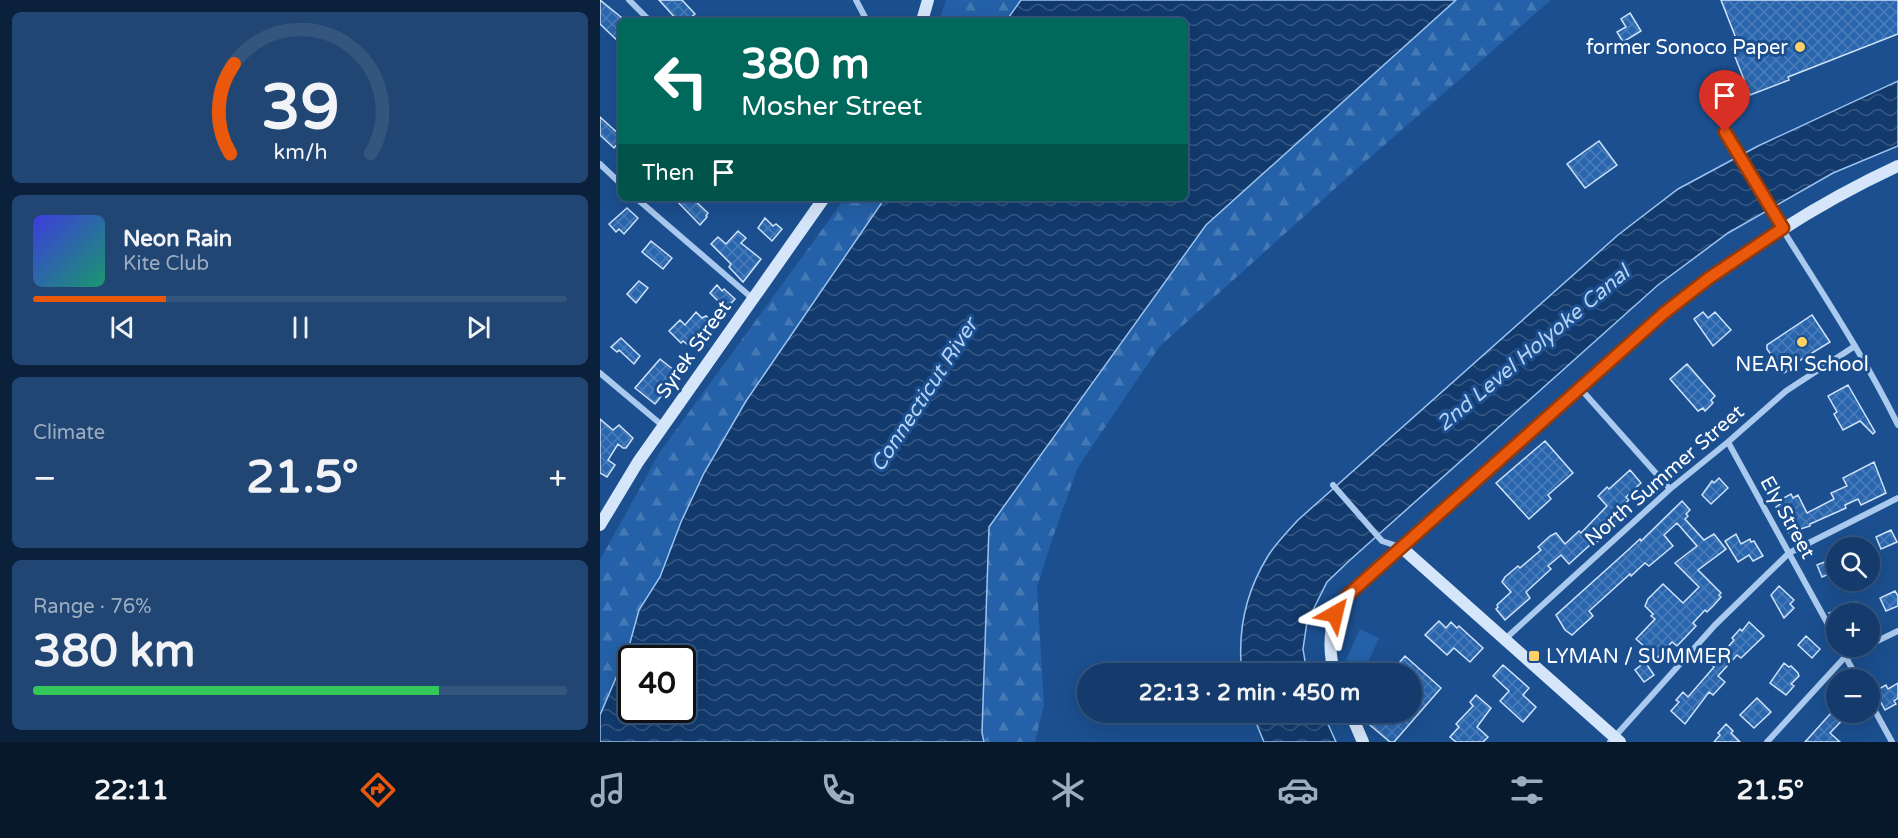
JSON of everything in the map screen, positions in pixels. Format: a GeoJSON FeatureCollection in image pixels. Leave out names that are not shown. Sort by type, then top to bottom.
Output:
{"type":"FeatureCollection","features":[{"type":"Feature","properties":{"kind":"street"},"geometry":{"type":"LineString","coordinates":[[629,0],[647,18]]}},
{"type":"Feature","properties":{"kind":"street"},"geometry":{"type":"LineString","coordinates":[[856,0],[865,18]]}},
{"type":"Feature","properties":{"kind":"street"},"geometry":{"type":"LineString","coordinates":[[923,18],[928,0]]}},
{"type":"Feature","properties":{"kind":"street"},"geometry":{"type":"LineString","coordinates":[[1725,132],[1855,346],[1898,425]]}},
{"type":"Feature","properties":{"kind":"street"},"geometry":{"type":"LineString","coordinates":[[600,164],[618,181]]}},
{"type":"Feature","properties":{"kind":"street"},"geometry":{"type":"LineString","coordinates":[[1332,663],[1331,637],[1335,614],[1349,594],[1579,387],[1664,313],[1709,278],[1824,203],[1898,166]]}},
{"type":"Feature","properties":{"kind":"street"},"geometry":{"type":"LineString","coordinates":[[639,201],[752,298]]}},
{"type":"Feature","properties":{"kind":"street","name":"Syrek Street"},"geometry":{"type":"LineString","coordinates":[[600,525],[618,493],[663,426],[822,201]]}},
{"type":"Feature","properties":{"kind":"street","name":"North Summer Street"},"geometry":{"type":"LineString","coordinates":[[1504,640],[1670,489],[1786,391],[1855,346]]}},
{"type":"Feature","properties":{"kind":"street"},"geometry":{"type":"LineString","coordinates":[[600,373],[663,426]]}},
{"type":"Feature","properties":{"kind":"street"},"geometry":{"type":"LineString","coordinates":[[1579,387],[1670,489]]}},
{"type":"Feature","properties":{"kind":"street","name":"Ely Street"},"geometry":{"type":"LineString","coordinates":[[1728,442],[1826,621]]}},
{"type":"Feature","properties":{"kind":"street"},"geometry":{"type":"LineString","coordinates":[[1333,485],[1382,541],[1401,547],[1615,740],[1715,625],[1789,553],[1898,498]]}},
{"type":"Feature","properties":{"kind":"street"},"geometry":{"type":"LineString","coordinates":[[1880,640],[1898,632]]}},
{"type":"Feature","properties":{"kind":"street"},"geometry":{"type":"LineString","coordinates":[[1767,742],[1845,657],[1852,669]]}},
{"type":"Feature","properties":{"kind":"street"},"geometry":{"type":"LineString","coordinates":[[1880,720],[1892,742]]}},
{"type":"Feature","properties":{"kind":"street"},"geometry":{"type":"LineString","coordinates":[[1355,723],[1363,742]]}},
{"type":"Feature","properties":{"kind":"green space"},"geometry":{"type":"Polygon","coordinates":[[[946,0],[1021,0],[1008,18],[940,18],[946,0]]]}},
{"type":"Feature","properties":{"kind":"green space"},"geometry":{"type":"Polygon","coordinates":[[[1456,0],[1551,0],[1358,168],[1160,346],[1078,467],[1037,587],[1044,705],[1035,742],[984,742],[982,733],[989,527],[1206,225],[1456,0]]]}},
{"type":"Feature","properties":{"kind":"green space"},"geometry":{"type":"Polygon","coordinates":[[[843,201],[883,201],[746,401],[704,472],[681,522],[660,577],[639,610],[629,645],[618,645],[618,673],[600,715],[600,560],[660,452],[843,201]]]}},
{"type":"Feature","properties":{"kind":"green space"},"geometry":{"type":"Polygon","coordinates":[[[1360,629],[1379,638],[1368,663],[1352,663],[1346,660],[1360,629]]]}},
{"type":"Feature","properties":{"kind":"water","name":"Connecticut River"},"geometry":{"type":"Polygon","coordinates":[[[1021,0],[1456,0],[1206,225],[989,527],[982,733],[984,742],[600,742],[600,715],[618,673],[618,723],[696,723],[696,645],[629,645],[639,610],[660,577],[681,522],[704,473],[746,401],[883,201],[1188,201],[1188,18],[1008,18],[1021,0]]]}},
{"type":"Feature","properties":{"kind":"water","name":"2nd Level Holyoke Canal"},"geometry":{"type":"Polygon","coordinates":[[[1898,81],[1898,146],[1833,173],[1728,233],[1658,285],[1327,582],[1307,622],[1303,649],[1305,663],[1241,663],[1242,628],[1248,598],[1271,551],[1298,520],[1618,235],[1678,189],[1758,146],[1898,81]]]}},
{"type":"Feature","properties":{"kind":"water"},"geometry":{"type":"Polygon","coordinates":[[[1256,723],[1327,723],[1336,742],[1264,742],[1256,723]]]}},
{"type":"Feature","properties":{"kind":"building"},"geometry":{"type":"Polygon","coordinates":[[[600,0],[621,17],[618,18],[618,41],[600,24],[600,0]]]}},
{"type":"Feature","properties":{"kind":"building"},"geometry":{"type":"Polygon","coordinates":[[[659,0],[682,0],[695,14],[690,18],[675,18],[659,0]]]}},
{"type":"Feature","properties":{"kind":"building","name":"former Sonoco Paper"},"geometry":{"type":"Polygon","coordinates":[[[1721,0],[1898,0],[1898,34],[1788,77],[1789,80],[1750,95],[1732,49],[1739,46],[1721,0]]]}},
{"type":"Feature","properties":{"kind":"building"},"geometry":{"type":"Polygon","coordinates":[[[1630,13],[1641,31],[1623,42],[1617,32],[1626,27],[1621,19],[1630,13]]]}},
{"type":"Feature","properties":{"kind":"building"},"geometry":{"type":"Polygon","coordinates":[[[600,117],[618,133],[618,143],[614,148],[600,135],[600,117]]]}},
{"type":"Feature","properties":{"kind":"building"},"geometry":{"type":"Polygon","coordinates":[[[1599,141],[1617,165],[1585,188],[1567,164],[1599,141]]]}},
{"type":"Feature","properties":{"kind":"building"},"geometry":{"type":"Polygon","coordinates":[[[677,201],[695,201],[708,213],[700,225],[677,201]]]}},
{"type":"Feature","properties":{"kind":"building"},"geometry":{"type":"Polygon","coordinates":[[[627,208],[638,218],[624,234],[619,229],[616,232],[609,224],[627,208]]]}},
{"type":"Feature","properties":{"kind":"building"},"geometry":{"type":"Polygon","coordinates":[[[765,218],[773,226],[776,224],[782,229],[772,241],[758,228],[765,218]]]}},
{"type":"Feature","properties":{"kind":"building"},"geometry":{"type":"Polygon","coordinates":[[[738,231],[746,238],[741,243],[761,259],[743,282],[729,267],[731,264],[711,244],[718,237],[726,244],[738,231]]]}},
{"type":"Feature","properties":{"kind":"building"},"geometry":{"type":"Polygon","coordinates":[[[651,241],[672,258],[663,269],[642,252],[651,241]]]}},
{"type":"Feature","properties":{"kind":"building"},"geometry":{"type":"Polygon","coordinates":[[[639,281],[648,288],[636,303],[627,294],[639,281]]]}},
{"type":"Feature","properties":{"kind":"building"},"geometry":{"type":"Polygon","coordinates":[[[717,285],[735,299],[726,309],[710,293],[717,285]]]}},
{"type":"Feature","properties":{"kind":"building"},"geometry":{"type":"Polygon","coordinates":[[[696,312],[702,318],[706,316],[717,325],[710,333],[704,328],[688,345],[683,341],[681,343],[669,331],[680,320],[685,325],[696,312]]]}},
{"type":"Feature","properties":{"kind":"building"},"geometry":{"type":"Polygon","coordinates":[[[1703,312],[1708,318],[1715,312],[1731,330],[1713,346],[1694,319],[1703,312]]]}},
{"type":"Feature","properties":{"kind":"building"},"geometry":{"type":"Polygon","coordinates":[[[1812,315],[1830,342],[1794,364],[1795,366],[1784,373],[1767,349],[1767,345],[1812,315]]]}},
{"type":"Feature","properties":{"kind":"building"},"geometry":{"type":"Polygon","coordinates":[[[621,338],[640,356],[634,364],[619,350],[617,352],[611,347],[621,338]]]}},
{"type":"Feature","properties":{"kind":"building"},"geometry":{"type":"Polygon","coordinates":[[[660,359],[679,374],[655,404],[635,388],[660,359]]]}},
{"type":"Feature","properties":{"kind":"building"},"geometry":{"type":"Polygon","coordinates":[[[1687,364],[1715,396],[1711,400],[1713,403],[1705,411],[1703,408],[1698,411],[1670,379],[1687,364]]]}},
{"type":"Feature","properties":{"kind":"building"},"geometry":{"type":"Polygon","coordinates":[[[1848,385],[1875,432],[1873,434],[1860,421],[1843,430],[1834,414],[1837,412],[1828,396],[1848,385]]]}},
{"type":"Feature","properties":{"kind":"building"},"geometry":{"type":"Polygon","coordinates":[[[600,419],[613,430],[619,425],[633,438],[626,448],[618,444],[608,460],[615,465],[607,477],[600,473],[600,419]]]}},
{"type":"Feature","properties":{"kind":"building"},"geometry":{"type":"Polygon","coordinates":[[[1545,441],[1573,473],[1548,495],[1551,499],[1529,519],[1496,483],[1545,441]]]}},
{"type":"Feature","properties":{"kind":"building"},"geometry":{"type":"Polygon","coordinates":[[[1874,462],[1886,493],[1861,505],[1858,499],[1845,505],[1846,508],[1797,530],[1796,535],[1789,533],[1776,507],[1780,504],[1778,501],[1791,494],[1793,498],[1798,495],[1807,513],[1834,499],[1831,493],[1847,486],[1843,478],[1874,462]]]}},
{"type":"Feature","properties":{"kind":"building"},"geometry":{"type":"Polygon","coordinates":[[[1630,470],[1641,483],[1626,497],[1629,500],[1622,506],[1627,511],[1605,532],[1607,534],[1592,546],[1591,544],[1569,564],[1561,555],[1548,566],[1551,569],[1526,592],[1530,598],[1505,620],[1496,609],[1497,605],[1511,592],[1502,582],[1505,577],[1518,566],[1520,568],[1541,550],[1538,547],[1550,536],[1556,533],[1565,544],[1579,531],[1581,533],[1607,506],[1598,496],[1630,470]]]}},
{"type":"Feature","properties":{"kind":"building"},"geometry":{"type":"Polygon","coordinates":[[[1719,478],[1728,488],[1711,504],[1702,495],[1712,481],[1714,483],[1719,478]]]}},
{"type":"Feature","properties":{"kind":"building"},"geometry":{"type":"Polygon","coordinates":[[[1682,501],[1690,510],[1685,519],[1704,540],[1714,534],[1726,549],[1698,570],[1721,593],[1719,595],[1721,597],[1693,623],[1696,626],[1677,646],[1672,642],[1657,658],[1636,639],[1655,619],[1645,606],[1648,599],[1663,584],[1683,603],[1699,587],[1675,563],[1697,546],[1677,523],[1664,535],[1673,546],[1649,566],[1645,563],[1631,576],[1630,574],[1589,611],[1593,616],[1572,635],[1565,630],[1556,615],[1640,539],[1641,541],[1682,501]]]}},
{"type":"Feature","properties":{"kind":"building"},"geometry":{"type":"Polygon","coordinates":[[[1891,530],[1897,542],[1881,549],[1880,537],[1876,537],[1891,530]]]}},
{"type":"Feature","properties":{"kind":"building"},"geometry":{"type":"Polygon","coordinates":[[[1736,534],[1741,544],[1750,539],[1751,542],[1754,541],[1763,556],[1753,561],[1749,555],[1738,562],[1725,541],[1736,534]]]}},
{"type":"Feature","properties":{"kind":"building"},"geometry":{"type":"Polygon","coordinates":[[[1826,561],[1826,575],[1822,577],[1817,565],[1826,561]]]}},
{"type":"Feature","properties":{"kind":"building"},"geometry":{"type":"Polygon","coordinates":[[[1779,586],[1794,600],[1790,604],[1794,608],[1784,618],[1771,595],[1779,586]]]}},
{"type":"Feature","properties":{"kind":"building"},"geometry":{"type":"Polygon","coordinates":[[[1895,591],[1898,596],[1898,606],[1886,611],[1880,598],[1895,591]]]}},
{"type":"Feature","properties":{"kind":"building"},"geometry":{"type":"Polygon","coordinates":[[[1439,621],[1446,628],[1451,622],[1457,628],[1459,626],[1483,648],[1470,662],[1454,648],[1447,655],[1425,635],[1439,621]]]}},
{"type":"Feature","properties":{"kind":"building"},"geometry":{"type":"Polygon","coordinates":[[[1749,622],[1764,636],[1741,658],[1737,655],[1718,676],[1725,682],[1713,695],[1709,692],[1685,724],[1671,711],[1679,702],[1676,700],[1683,692],[1688,697],[1714,667],[1708,661],[1717,652],[1721,655],[1734,640],[1732,638],[1749,622]]]}},
{"type":"Feature","properties":{"kind":"building"},"geometry":{"type":"Polygon","coordinates":[[[1806,636],[1820,649],[1812,658],[1798,645],[1806,636]]]}},
{"type":"Feature","properties":{"kind":"building"},"geometry":{"type":"Polygon","coordinates":[[[1405,656],[1413,663],[1399,663],[1405,656]]]}},
{"type":"Feature","properties":{"kind":"building"},"geometry":{"type":"Polygon","coordinates":[[[1645,662],[1654,675],[1644,682],[1635,670],[1645,662]]]}},
{"type":"Feature","properties":{"kind":"building"},"geometry":{"type":"Polygon","coordinates":[[[1784,663],[1791,666],[1799,676],[1791,684],[1794,686],[1786,695],[1770,683],[1784,663]]]}},
{"type":"Feature","properties":{"kind":"building"},"geometry":{"type":"Polygon","coordinates":[[[1503,665],[1529,688],[1523,695],[1536,707],[1523,722],[1500,701],[1509,691],[1493,676],[1503,665]]]}},
{"type":"Feature","properties":{"kind":"building"},"geometry":{"type":"Polygon","coordinates":[[[1422,671],[1441,688],[1422,710],[1422,671]]]}},
{"type":"Feature","properties":{"kind":"building"},"geometry":{"type":"Polygon","coordinates":[[[1898,683],[1898,698],[1894,701],[1896,704],[1885,710],[1880,700],[1880,688],[1886,685],[1888,689],[1898,683]]]}},
{"type":"Feature","properties":{"kind":"building"},"geometry":{"type":"Polygon","coordinates":[[[1476,695],[1491,708],[1477,727],[1488,737],[1483,742],[1456,742],[1450,737],[1459,727],[1456,724],[1473,706],[1470,702],[1476,695]]]}},
{"type":"Feature","properties":{"kind":"building"},"geometry":{"type":"Polygon","coordinates":[[[1757,698],[1771,712],[1754,728],[1740,715],[1757,698]]]}},
{"type":"Feature","properties":{"kind":"building"},"geometry":{"type":"Polygon","coordinates":[[[1826,719],[1826,723],[1840,723],[1830,733],[1840,742],[1805,742],[1826,719]]]}},
{"type":"Feature","properties":{"kind":"building"},"geometry":{"type":"Polygon","coordinates":[[[1369,723],[1411,723],[1394,742],[1390,742],[1369,723]]]}},
{"type":"Feature","properties":{"kind":"building"},"geometry":{"type":"Polygon","coordinates":[[[1726,724],[1733,731],[1731,733],[1740,742],[1714,742],[1726,724]]]}},
{"type":"Feature","properties":{"kind":"place","name":"former Sonoco Paper"},"geometry":{"type":"Point","coordinates":[1800,47]}},
{"type":"Feature","properties":{"kind":"place","name":"NEARI School"},"geometry":{"type":"Point","coordinates":[1802,342]}},
{"type":"Feature","properties":{"kind":"place","name":"LYMAN / SUMMER"},"geometry":{"type":"Point","coordinates":[1534,656]}},
{"type":"Feature","properties":{"kind":"route"},"geometry":{"type":"LineString","coordinates":[[1335,614],[1349,594],[1664,313],[1709,278],[1783,228],[1725,132]]}}]}
